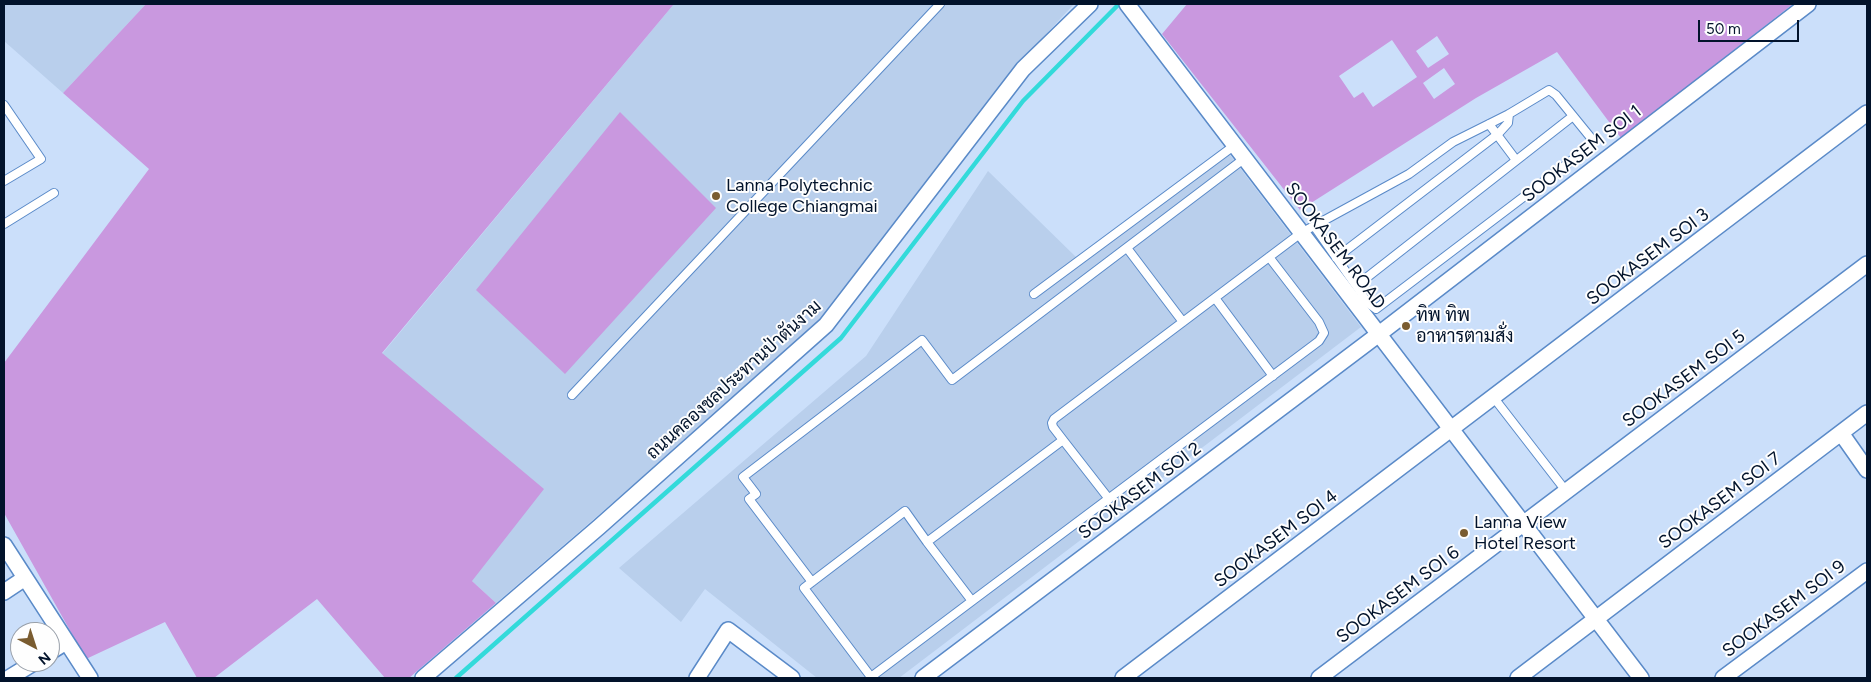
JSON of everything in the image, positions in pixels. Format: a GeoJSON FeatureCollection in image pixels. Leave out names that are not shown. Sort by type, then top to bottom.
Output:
{"type":"FeatureCollection","features":[{"type":"Feature","properties":{"kind":"street","name":"ถนนคลองชลประทานป่าตันงาม"},"geometry":{"type":"LineString","coordinates":[[422,678],[599,527],[826,325],[1023,69],[1090,4]]}},
{"type":"Feature","properties":{"kind":"street","name":"SOOKASEM SOI 1"},"geometry":{"type":"LineString","coordinates":[[1379,334],[1808,4]]}},
{"type":"Feature","properties":{"kind":"street","name":"SOOKASEM ROAD"},"geometry":{"type":"LineString","coordinates":[[1132,10],[1641,678]]}},
{"type":"Feature","properties":{"kind":"street","name":"SOOKASEM SOI 3"},"geometry":{"type":"LineString","coordinates":[[1452,430],[1867,113]]}},
{"type":"Feature","properties":{"kind":"street","name":"SOOKASEM SOI 5"},"geometry":{"type":"LineString","coordinates":[[1523,523],[1566,491],[1581,471],[1867,264]]}},
{"type":"Feature","properties":{"kind":"street","name":"SOOKASEM SOI 2"},"geometry":{"type":"LineString","coordinates":[[923,678],[1379,334]]}},
{"type":"Feature","properties":{"kind":"street","name":"SOOKASEM SOI 7"},"geometry":{"type":"LineString","coordinates":[[1518,678],[1867,413]]}},
{"type":"Feature","properties":{"kind":"street","name":"SOOKASEM SOI 4"},"geometry":{"type":"LineString","coordinates":[[1123,678],[1452,430]]}},
{"type":"Feature","properties":{"kind":"street"},"geometry":{"type":"LineString","coordinates":[[1841,433],[1867,470]]}},
{"type":"Feature","properties":{"kind":"street","name":"SOOKASEM SOI 6"},"geometry":{"type":"LineString","coordinates":[[1319,678],[1523,523]]}},
{"type":"Feature","properties":{"kind":"street"},"geometry":{"type":"LineString","coordinates":[[4,545],[90,678]]}},
{"type":"Feature","properties":{"kind":"street","name":"SOOKASEM SOI 9"},"geometry":{"type":"LineString","coordinates":[[1723,678],[1867,571]]}},
{"type":"Feature","properties":{"kind":"street"},"geometry":{"type":"LineString","coordinates":[[4,592],[25,578]]}},
{"type":"Feature","properties":{"kind":"street"},"geometry":{"type":"LineString","coordinates":[[697,678],[728,630],[792,678]]}},
{"type":"Feature","properties":{"kind":"street"},"geometry":{"type":"LineString","coordinates":[[60,646],[66,642]]}},
{"type":"Feature","properties":{"kind":"lane"},"geometry":{"type":"LineString","coordinates":[[572,395],[940,4]]}},
{"type":"Feature","properties":{"kind":"lane"},"geometry":{"type":"LineString","coordinates":[[1109,499],[1054,427],[1052,423],[1054,419],[1269,256],[1301,233],[1409,174],[1453,142],[1509,114],[1549,90],[1556,94],[1591,138],[1591,145],[1584,151],[1376,309],[1368,303],[1314,226]]}},
{"type":"Feature","properties":{"kind":"lane"},"geometry":{"type":"LineString","coordinates":[[4,105],[41,159],[4,181]]}},
{"type":"Feature","properties":{"kind":"lane"},"geometry":{"type":"LineString","coordinates":[[1336,258],[1498,134],[1508,123],[1509,114]]}},
{"type":"Feature","properties":{"kind":"lane"},"geometry":{"type":"LineString","coordinates":[[1356,286],[1574,116]]}},
{"type":"Feature","properties":{"kind":"lane"},"geometry":{"type":"LineString","coordinates":[[1489,124],[1516,160]]}},
{"type":"Feature","properties":{"kind":"lane"},"geometry":{"type":"LineString","coordinates":[[1034,294],[1235,144]]}},
{"type":"Feature","properties":{"kind":"lane"},"geometry":{"type":"LineString","coordinates":[[812,582],[749,499],[756,494],[743,477],[922,340],[952,380],[1245,158]]}},
{"type":"Feature","properties":{"kind":"lane"},"geometry":{"type":"LineString","coordinates":[[4,224],[54,193]]}},
{"type":"Feature","properties":{"kind":"lane"},"geometry":{"type":"LineString","coordinates":[[1127,248],[1183,322]]}},
{"type":"Feature","properties":{"kind":"lane"},"geometry":{"type":"LineString","coordinates":[[972,601],[905,511],[804,588],[871,677],[1319,341],[1324,333],[1319,322],[1269,256]]}},
{"type":"Feature","properties":{"kind":"lane"},"geometry":{"type":"LineString","coordinates":[[1215,298],[1273,376]]}},
{"type":"Feature","properties":{"kind":"lane"},"geometry":{"type":"LineString","coordinates":[[1494,398],[1566,491]]}},
{"type":"Feature","properties":{"kind":"lane"},"geometry":{"type":"LineString","coordinates":[[927,542],[1063,440]]}},
{"type":"Feature","properties":{"kind":"shaded area"},"geometry":{"type":"Polygon","coordinates":[[[4,4],[146,4],[63,93],[4,41],[4,4]]]}},
{"type":"Feature","properties":{"kind":"shaded area"},"geometry":{"type":"Polygon","coordinates":[[[146,4],[674,4],[382,353],[544,489],[472,581],[496,603],[409,678],[385,678],[317,599],[214,678],[197,678],[165,622],[86,659],[4,513],[4,363],[149,169],[63,93],[146,4]]]}},
{"type":"Feature","properties":{"kind":"shaded area","name":"Lanna Polytechnic College Chiangmai"},"geometry":{"type":"Polygon","coordinates":[[[674,4],[1074,4],[1020,62],[815,329],[496,603],[472,581],[382,354],[674,4]]]}},
{"type":"Feature","properties":{"kind":"shaded area"},"geometry":{"type":"Polygon","coordinates":[[[1187,4],[1793,4],[1621,138],[1557,52],[1476,98],[1300,210],[1162,34],[1187,4]],[[1437,36],[1416,51],[1428,68],[1449,54],[1437,36]],[[1392,40],[1339,76],[1354,98],[1363,92],[1373,107],[1417,77],[1392,40]],[[1444,68],[1423,83],[1434,99],[1455,84],[1444,68]]]}},
{"type":"Feature","properties":{"kind":"shaded area"},"geometry":{"type":"Polygon","coordinates":[[[620,112],[716,208],[565,374],[476,290],[620,112]]]}},
{"type":"Feature","properties":{"kind":"shaded area"},"geometry":{"type":"Polygon","coordinates":[[[1224,147],[1361,327],[899,678],[817,678],[705,589],[681,622],[619,568],[866,356],[988,171],[1077,258],[1224,147]]]}},
{"type":"Feature","properties":{"kind":"waterway"},"geometry":{"type":"LineString","coordinates":[[456,678],[841,338],[1023,101],[1119,4]]}},
{"type":"Feature","properties":{"kind":"place","name":"Lanna Polytechnic College Chiangmai"},"geometry":{"type":"Point","coordinates":[716,196]}},
{"type":"Feature","properties":{"kind":"place","name":"ทิพ ทิพ อาหารตามสั่ง"},"geometry":{"type":"Point","coordinates":[1406,326]}},
{"type":"Feature","properties":{"kind":"place","name":"Lanna View Hotel Resort"},"geometry":{"type":"Point","coordinates":[1464,533]}}]}
